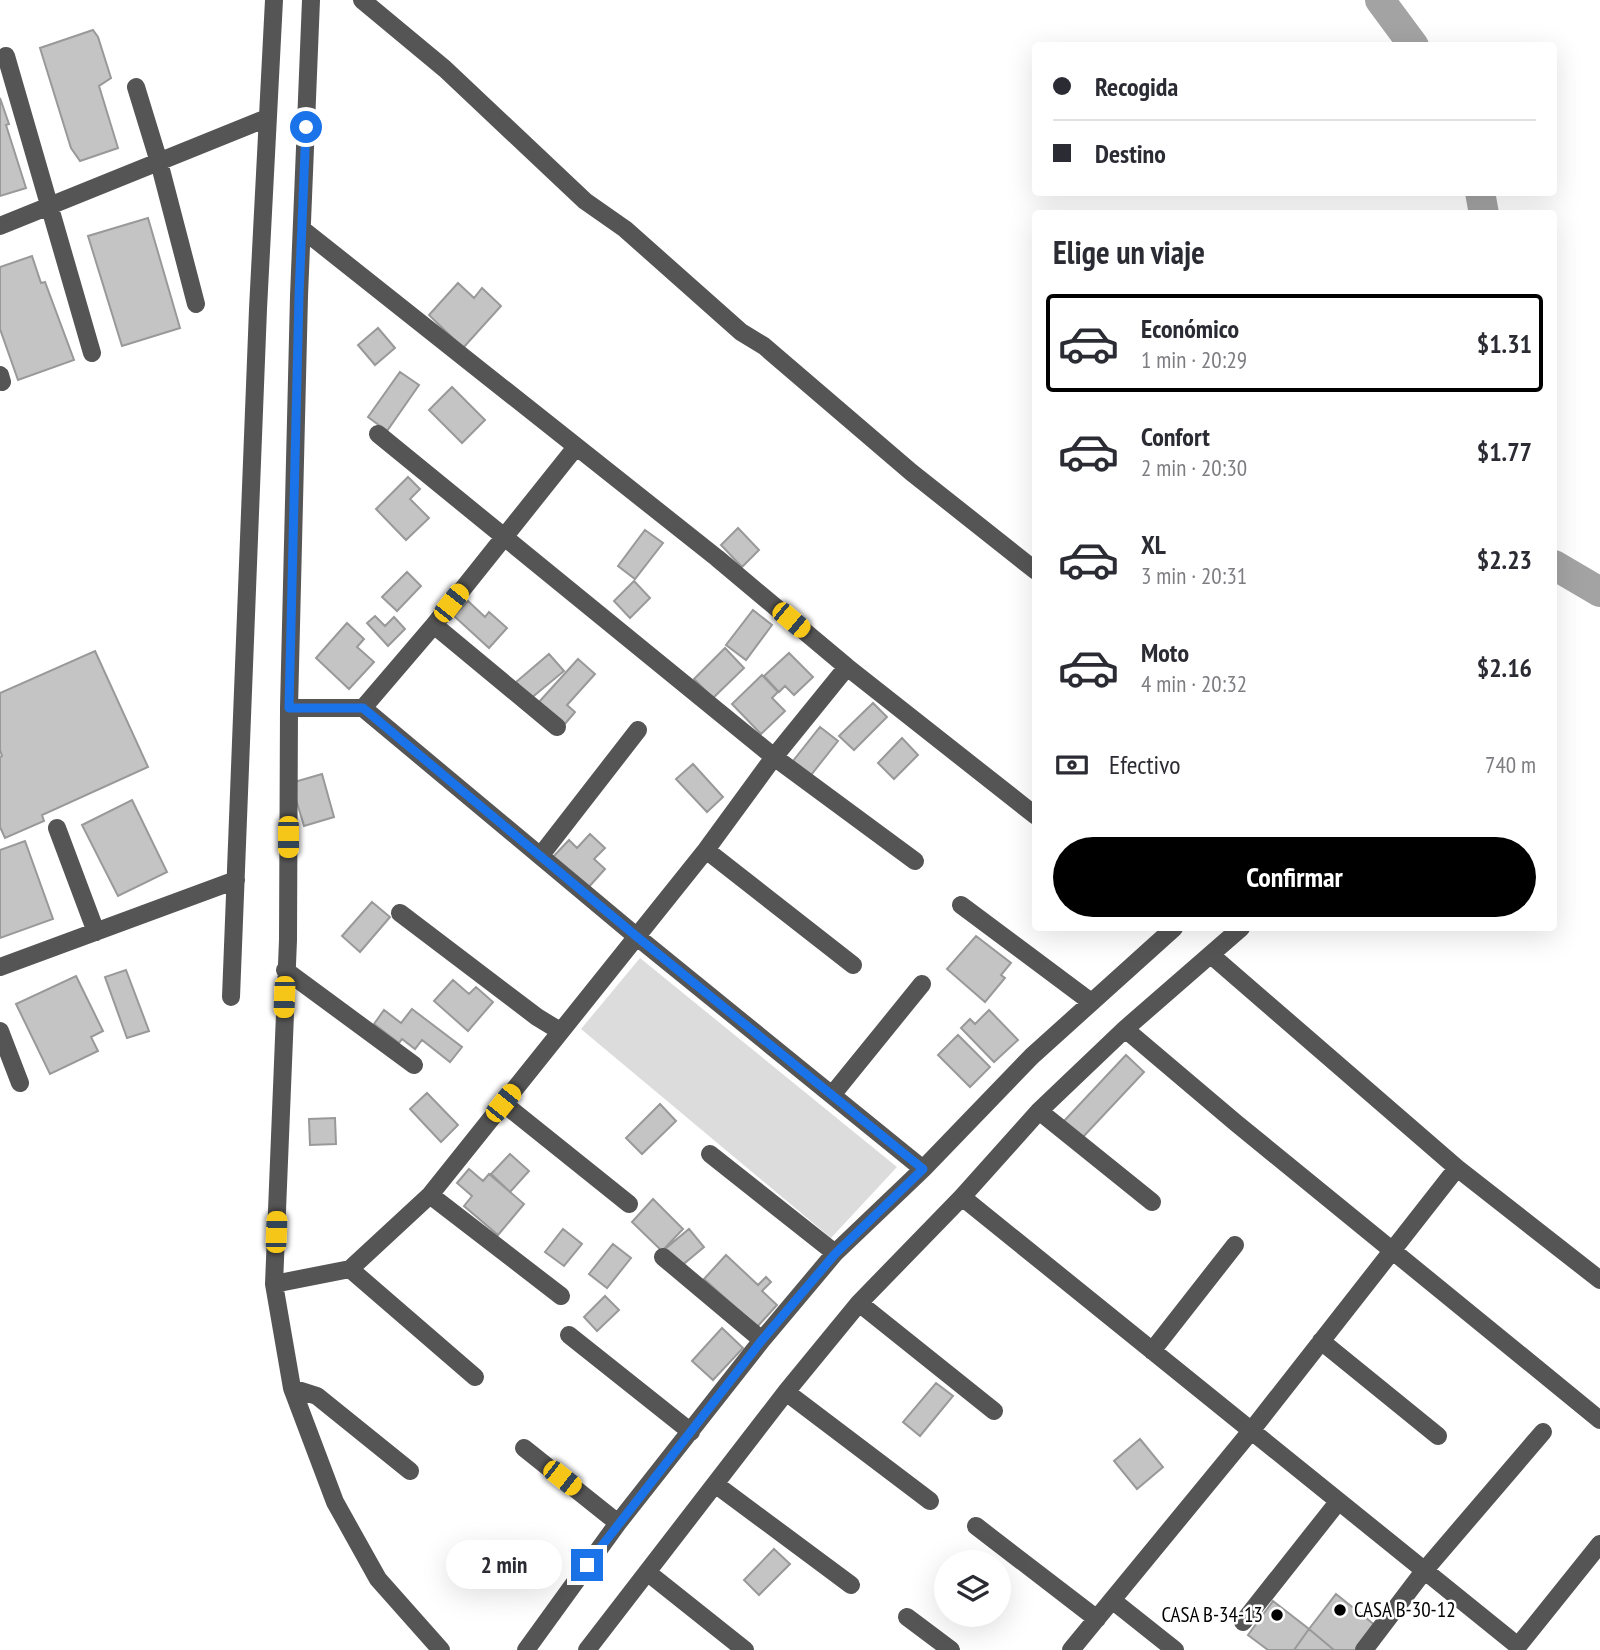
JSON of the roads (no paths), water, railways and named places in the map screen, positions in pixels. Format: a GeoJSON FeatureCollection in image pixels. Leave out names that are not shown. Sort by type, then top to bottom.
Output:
{"type":"FeatureCollection","features":[{"type":"Feature","properties":{"kind":"street"},"geometry":{"type":"LineString","coordinates":[[231,997],[274,0]]}},
{"type":"Feature","properties":{"kind":"street"},"geometry":{"type":"LineString","coordinates":[[312,0],[302,229],[289,708],[288,940],[274,1284],[292,1388],[335,1502],[378,1579],[441,1650]]}},
{"type":"Feature","properties":{"kind":"street"},"geometry":{"type":"LineString","coordinates":[[362,0],[445,69],[585,201],[625,229],[741,332],[764,346],[911,471],[1032,568]]}},
{"type":"Feature","properties":{"kind":"street"},"geometry":{"type":"LineString","coordinates":[[6,56],[92,353]]}},
{"type":"Feature","properties":{"kind":"street"},"geometry":{"type":"LineString","coordinates":[[136,87],[159,162],[196,304]]}},
{"type":"Feature","properties":{"kind":"street"},"geometry":{"type":"LineString","coordinates":[[0,226],[267,118]]}},
{"type":"Feature","properties":{"kind":"street"},"geometry":{"type":"LineString","coordinates":[[302,229],[717,558],[847,667],[1032,813]]}},
{"type":"Feature","properties":{"kind":"street"},"geometry":{"type":"LineString","coordinates":[[378,434],[774,757],[915,861]]}},
{"type":"Feature","properties":{"kind":"street"},"geometry":{"type":"LineString","coordinates":[[363,708],[434,625],[576,447]]}},
{"type":"Feature","properties":{"kind":"street"},"geometry":{"type":"LineString","coordinates":[[434,625],[556,727]]}},
{"type":"Feature","properties":{"kind":"street"},"geometry":{"type":"LineString","coordinates":[[274,1284],[350,1269],[430,1195],[706,850],[774,757],[847,667]]}},
{"type":"Feature","properties":{"kind":"street"},"geometry":{"type":"LineString","coordinates":[[289,708],[363,708],[636,936],[923,1169]]}},
{"type":"Feature","properties":{"kind":"street"},"geometry":{"type":"LineString","coordinates":[[541,855],[638,730]]}},
{"type":"Feature","properties":{"kind":"street"},"geometry":{"type":"LineString","coordinates":[[57,828],[96,932]]}},
{"type":"Feature","properties":{"kind":"street"},"geometry":{"type":"LineString","coordinates":[[706,850],[853,965]]}},
{"type":"Feature","properties":{"kind":"street"},"geometry":{"type":"LineString","coordinates":[[0,967],[236,880]]}},
{"type":"Feature","properties":{"kind":"street"},"geometry":{"type":"LineString","coordinates":[[961,905],[1091,1002]]}},
{"type":"Feature","properties":{"kind":"street"},"geometry":{"type":"LineString","coordinates":[[400,913],[537,1017],[560,1031]]}},
{"type":"Feature","properties":{"kind":"street"},"geometry":{"type":"LineString","coordinates":[[526,1650],[618,1523],[762,1340],[835,1254],[923,1169],[1032,1056],[1171,931]]}},
{"type":"Feature","properties":{"kind":"street"},"geometry":{"type":"LineString","coordinates":[[587,1650],[786,1392],[859,1303],[962,1197],[1039,1111],[1125,1029],[1238,931]]}},
{"type":"Feature","properties":{"kind":"street"},"geometry":{"type":"LineString","coordinates":[[1211,955],[1457,1168],[1600,1280]]}},
{"type":"Feature","properties":{"kind":"street"},"geometry":{"type":"LineString","coordinates":[[285,970],[414,1065]]}},
{"type":"Feature","properties":{"kind":"street"},"geometry":{"type":"LineString","coordinates":[[832,1095],[922,984]]}},
{"type":"Feature","properties":{"kind":"street"},"geometry":{"type":"LineString","coordinates":[[1125,1029],[1600,1420]]}},
{"type":"Feature","properties":{"kind":"street"},"geometry":{"type":"LineString","coordinates":[[0,1031],[20,1083]]}},
{"type":"Feature","properties":{"kind":"street"},"geometry":{"type":"LineString","coordinates":[[503,1103],[629,1204]]}},
{"type":"Feature","properties":{"kind":"street"},"geometry":{"type":"LineString","coordinates":[[1039,1111],[1152,1202]]}},
{"type":"Feature","properties":{"kind":"street"},"geometry":{"type":"LineString","coordinates":[[710,1154],[835,1254]]}},
{"type":"Feature","properties":{"kind":"street"},"geometry":{"type":"LineString","coordinates":[[1071,1650],[1251,1432],[1457,1168]]}},
{"type":"Feature","properties":{"kind":"street"},"geometry":{"type":"LineString","coordinates":[[430,1195],[561,1296]]}},
{"type":"Feature","properties":{"kind":"street"},"geometry":{"type":"LineString","coordinates":[[962,1197],[1517,1648],[1600,1544]]}},
{"type":"Feature","properties":{"kind":"street"},"geometry":{"type":"LineString","coordinates":[[1152,1351],[1235,1245]]}},
{"type":"Feature","properties":{"kind":"street"},"geometry":{"type":"LineString","coordinates":[[663,1256],[762,1340]]}},
{"type":"Feature","properties":{"kind":"street"},"geometry":{"type":"LineString","coordinates":[[350,1269],[475,1377]]}},
{"type":"Feature","properties":{"kind":"street"},"geometry":{"type":"LineString","coordinates":[[859,1303],[994,1412]]}},
{"type":"Feature","properties":{"kind":"street"},"geometry":{"type":"LineString","coordinates":[[569,1335],[691,1432]]}},
{"type":"Feature","properties":{"kind":"street"},"geometry":{"type":"LineString","coordinates":[[1321,1341],[1438,1436]]}},
{"type":"Feature","properties":{"kind":"street"},"geometry":{"type":"LineString","coordinates":[[292,1388],[317,1396],[410,1471]]}},
{"type":"Feature","properties":{"kind":"street"},"geometry":{"type":"LineString","coordinates":[[786,1392],[930,1501]]}},
{"type":"Feature","properties":{"kind":"street"},"geometry":{"type":"LineString","coordinates":[[1364,1650],[1424,1571],[1543,1432]]}},
{"type":"Feature","properties":{"kind":"street"},"geometry":{"type":"LineString","coordinates":[[524,1448],[618,1523]]}},
{"type":"Feature","properties":{"kind":"street"},"geometry":{"type":"LineString","coordinates":[[715,1484],[851,1585]]}},
{"type":"Feature","properties":{"kind":"street"},"geometry":{"type":"LineString","coordinates":[[1243,1622],[1338,1502]]}},
{"type":"Feature","properties":{"kind":"street"},"geometry":{"type":"LineString","coordinates":[[976,1527],[1097,1619]]}},
{"type":"Feature","properties":{"kind":"street"},"geometry":{"type":"LineString","coordinates":[[647,1572],[745,1650]]}},
{"type":"Feature","properties":{"kind":"street"},"geometry":{"type":"LineString","coordinates":[[1112,1600],[1174,1650]]}},
{"type":"Feature","properties":{"kind":"street"},"geometry":{"type":"LineString","coordinates":[[907,1617],[951,1650]]}},
{"type":"Feature","properties":{"kind":"waterway"},"geometry":{"type":"LineString","coordinates":[[1380,0],[1411,42]]}},
{"type":"Feature","properties":{"kind":"waterway"},"geometry":{"type":"LineString","coordinates":[[1481,196],[1483,210]]}},
{"type":"Feature","properties":{"kind":"waterway"},"geometry":{"type":"LineString","coordinates":[[1557,567],[1600,592]]}},
{"type":"Feature","properties":{"kind":"place","name":"CASA B-30-12"},"geometry":{"type":"Point","coordinates":[1340,1610]}},
{"type":"Feature","properties":{"kind":"place","name":"CASA B-34-13"},"geometry":{"type":"Point","coordinates":[1277,1615]}}]}
